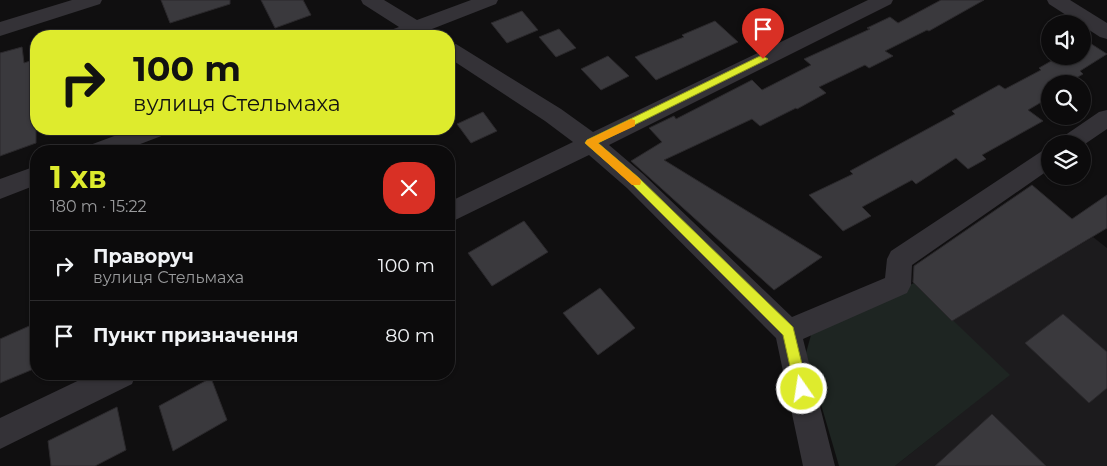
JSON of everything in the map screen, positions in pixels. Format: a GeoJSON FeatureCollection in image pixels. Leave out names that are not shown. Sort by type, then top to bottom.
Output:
{"type":"FeatureCollection","features":[{"type":"Feature","properties":{"kind":"street"},"geometry":{"type":"LineString","coordinates":[[0,29],[94,0]]}},
{"type":"Feature","properties":{"kind":"street"},"geometry":{"type":"LineString","coordinates":[[370,0],[419,30]]}},
{"type":"Feature","properties":{"kind":"street"},"geometry":{"type":"LineString","coordinates":[[426,30],[489,0]]}},
{"type":"Feature","properties":{"kind":"street"},"geometry":{"type":"LineString","coordinates":[[455,209],[884,0]]}},
{"type":"Feature","properties":{"kind":"street"},"geometry":{"type":"LineString","coordinates":[[1056,0],[1107,32]]}},
{"type":"Feature","properties":{"kind":"street"},"geometry":{"type":"LineString","coordinates":[[455,53],[553,115],[590,143],[635,181],[788,332],[820,466]]}},
{"type":"Feature","properties":{"kind":"street"},"geometry":{"type":"LineString","coordinates":[[1082,135],[1107,118]]}},
{"type":"Feature","properties":{"kind":"street"},"geometry":{"type":"LineString","coordinates":[[114,145],[140,135]]}},
{"type":"Feature","properties":{"kind":"street"},"geometry":{"type":"LineString","coordinates":[[788,332],[898,286],[900,259],[1041,163]]}},
{"type":"Feature","properties":{"kind":"street"},"geometry":{"type":"LineString","coordinates":[[0,189],[30,177]]}},
{"type":"Feature","properties":{"kind":"street"},"geometry":{"type":"LineString","coordinates":[[0,434],[110,380]]}},
{"type":"Feature","properties":{"kind":"shaded area"},"geometry":{"type":"Polygon","coordinates":[[[1093,237],[1107,248],[1107,466],[895,466],[1009,375],[952,321],[1093,237]]]}},
{"type":"Feature","properties":{"kind":"shaded area"},"geometry":{"type":"Polygon","coordinates":[[[914,283],[1010,375],[895,466],[839,466],[806,353],[811,335],[914,283]]]}},
{"type":"Feature","properties":{"kind":"building"},"geometry":{"type":"Polygon","coordinates":[[[161,0],[230,0],[230,4],[170,23],[161,0]]]}},
{"type":"Feature","properties":{"kind":"building"},"geometry":{"type":"Polygon","coordinates":[[[261,0],[303,0],[311,15],[275,28],[261,0]]]}},
{"type":"Feature","properties":{"kind":"building"},"geometry":{"type":"Polygon","coordinates":[[[941,0],[984,0],[929,31],[927,30],[885,51],[893,56],[869,68],[865,65],[819,87],[826,93],[797,109],[760,126],[752,119],[664,160],[822,257],[774,290],[631,161],[662,142],[649,128],[674,116],[676,119],[752,80],[762,90],[811,65],[804,59],[870,29],[867,28],[890,17],[898,23],[941,0]]]}},
{"type":"Feature","properties":{"kind":"building"},"geometry":{"type":"Polygon","coordinates":[[[522,11],[538,30],[507,43],[491,23],[522,11]]]}},
{"type":"Feature","properties":{"kind":"building"},"geometry":{"type":"Polygon","coordinates":[[[715,21],[738,42],[656,80],[635,57],[684,37],[682,35],[715,21]]]}},
{"type":"Feature","properties":{"kind":"building"},"geometry":{"type":"Polygon","coordinates":[[[559,29],[576,48],[556,57],[539,37],[559,29]]]}},
{"type":"Feature","properties":{"kind":"building"},"geometry":{"type":"Polygon","coordinates":[[[1091,44],[1107,54],[1091,64],[1091,44]]]}},
{"type":"Feature","properties":{"kind":"building"},"geometry":{"type":"Polygon","coordinates":[[[22,47],[24,63],[30,61],[30,135],[36,135],[36,143],[0,156],[0,53],[22,47]]]}},
{"type":"Feature","properties":{"kind":"building"},"geometry":{"type":"Polygon","coordinates":[[[608,56],[629,76],[601,90],[581,69],[608,56]]]}},
{"type":"Feature","properties":{"kind":"building"},"geometry":{"type":"Polygon","coordinates":[[[1044,65],[1090,65],[1080,71],[1083,74],[1081,75],[1041,75],[1041,102],[1028,110],[1041,120],[1041,122],[982,155],[986,159],[968,169],[956,158],[916,184],[912,180],[862,207],[871,216],[843,231],[809,195],[853,174],[850,171],[955,114],[952,111],[999,85],[1005,89],[1041,70],[1039,68],[1044,65]]]}},
{"type":"Feature","properties":{"kind":"building"},"geometry":{"type":"Polygon","coordinates":[[[483,112],[497,131],[471,143],[457,124],[483,112]]]}},
{"type":"Feature","properties":{"kind":"building"},"geometry":{"type":"Polygon","coordinates":[[[1032,185],[1072,219],[1107,195],[1107,228],[952,321],[913,282],[914,266],[1032,185]]]}},
{"type":"Feature","properties":{"kind":"building"},"geometry":{"type":"Polygon","coordinates":[[[524,221],[548,252],[492,286],[468,253],[524,221]]]}},
{"type":"Feature","properties":{"kind":"building"},"geometry":{"type":"Polygon","coordinates":[[[600,288],[635,328],[598,355],[563,313],[600,288]]]}},
{"type":"Feature","properties":{"kind":"building"},"geometry":{"type":"Polygon","coordinates":[[[1063,314],[1107,352],[1107,388],[1089,403],[1025,343],[1063,314]]]}},
{"type":"Feature","properties":{"kind":"building"},"geometry":{"type":"Polygon","coordinates":[[[30,326],[30,370],[0,383],[0,339],[30,326]]]}},
{"type":"Feature","properties":{"kind":"building"},"geometry":{"type":"Polygon","coordinates":[[[207,380],[212,380],[227,420],[173,451],[159,406],[207,380]]]}},
{"type":"Feature","properties":{"kind":"building"},"geometry":{"type":"Polygon","coordinates":[[[117,407],[126,450],[95,466],[51,466],[48,441],[117,407]]]}},
{"type":"Feature","properties":{"kind":"building"},"geometry":{"type":"Polygon","coordinates":[[[992,414],[1046,466],[935,466],[992,414]]]}},
{"type":"Feature","properties":{"kind":"slow traffic"},"geometry":{"type":"LineString","coordinates":[[631,123],[590,143],[636,182]]}},
{"type":"Feature","properties":{"kind":"route"},"geometry":{"type":"LineString","coordinates":[[763,59],[590,143],[635,181],[788,332],[802,389]]}}]}
